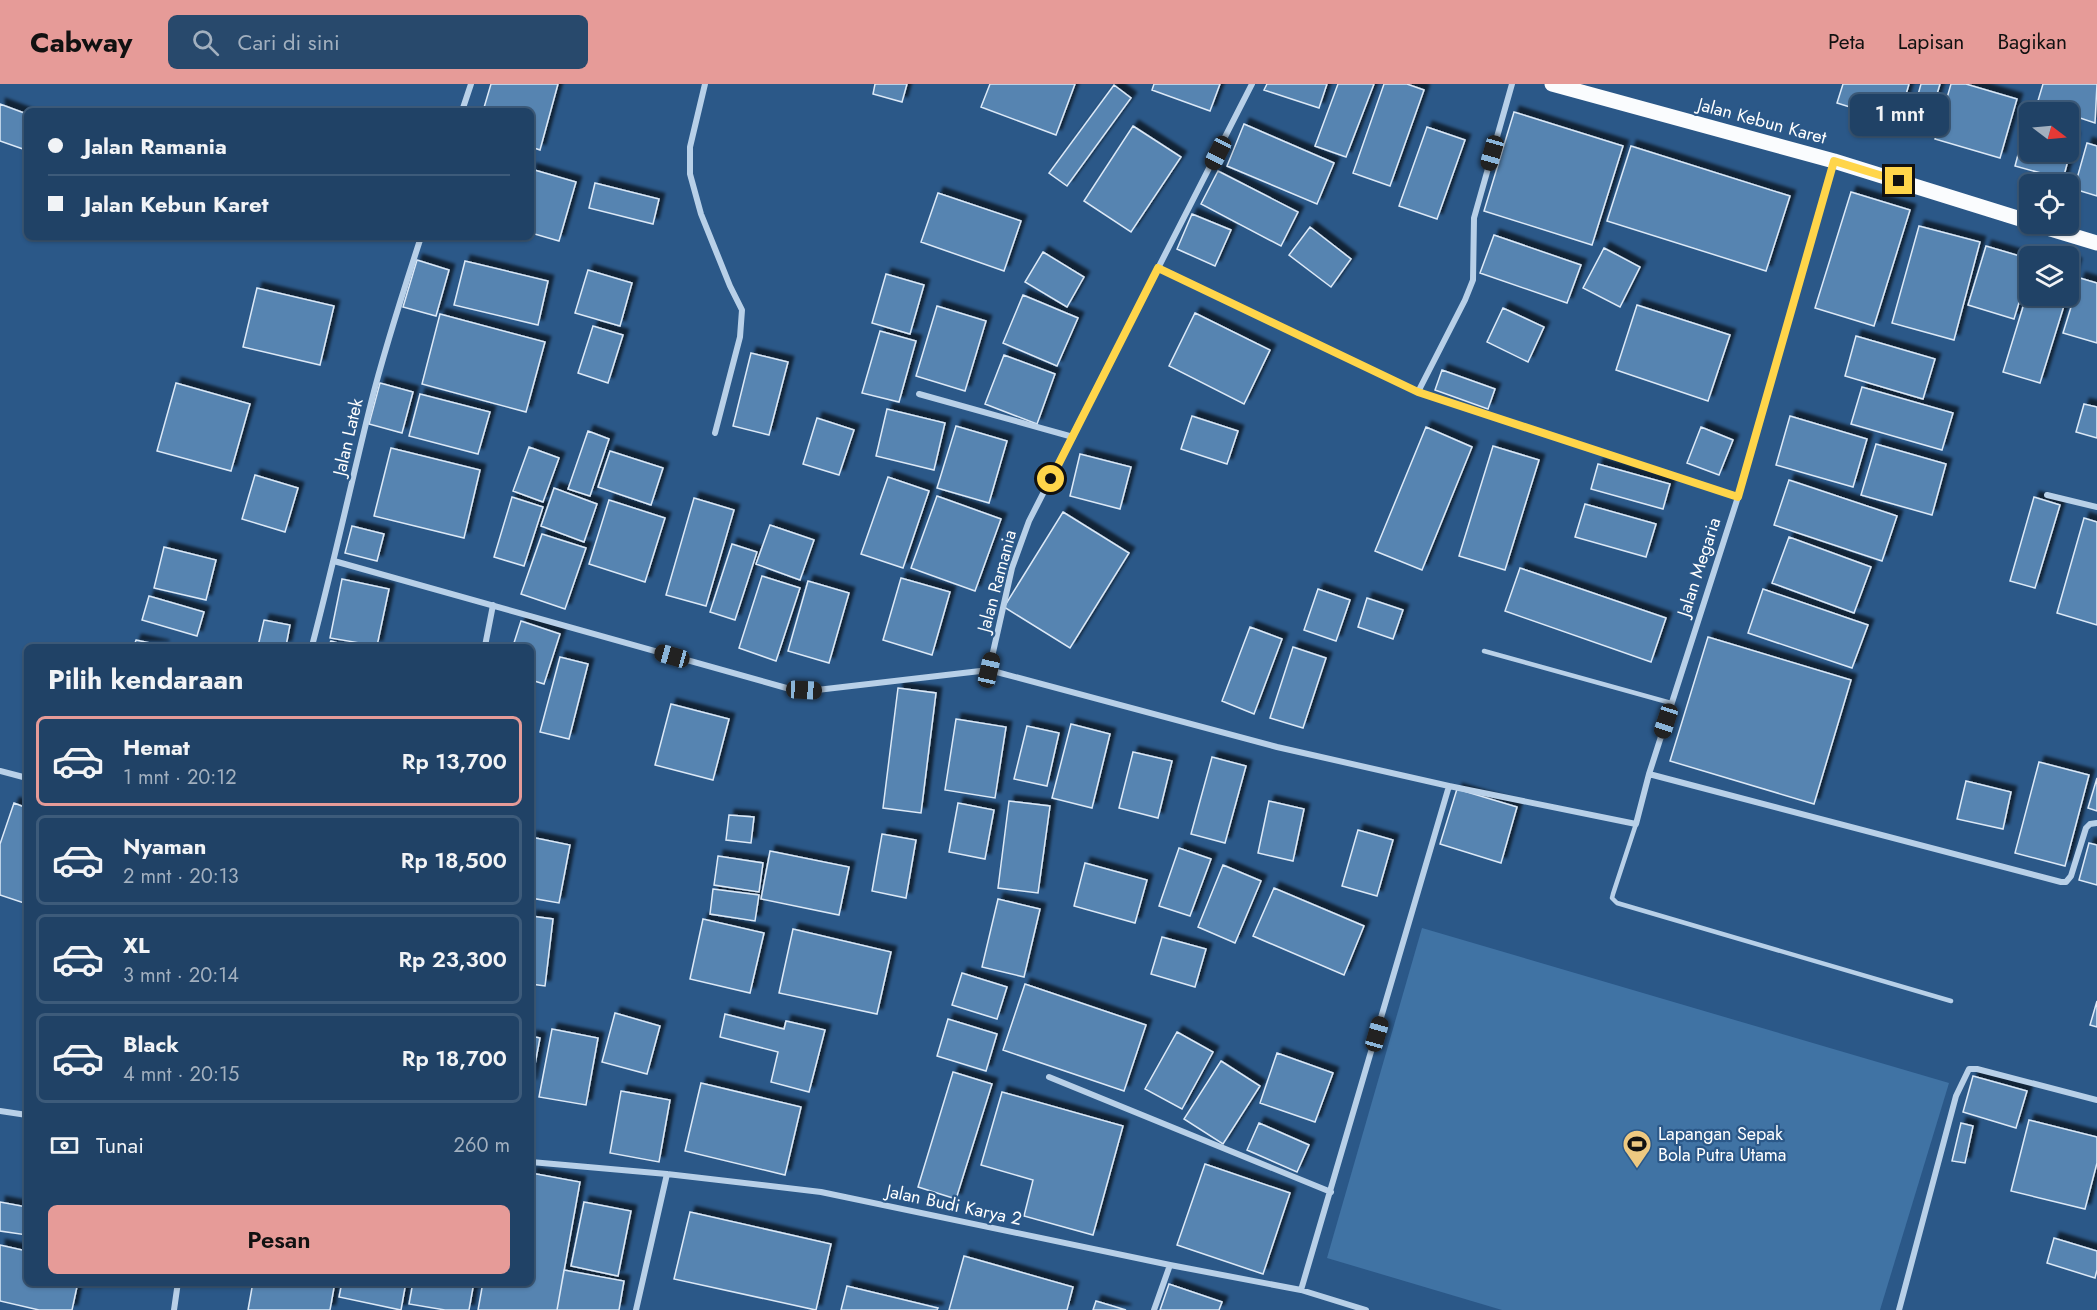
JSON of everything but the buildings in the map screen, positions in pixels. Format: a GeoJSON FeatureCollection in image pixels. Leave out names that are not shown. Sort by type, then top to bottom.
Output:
{"type":"FeatureCollection","features":[{"type":"Feature","properties":{"kind":"main road","name":"Jalan Kebun Karet"},"geometry":{"type":"LineString","coordinates":[[1553,84],[1834,161],[2019,219]]}},
{"type":"Feature","properties":{"kind":"main road"},"geometry":{"type":"LineString","coordinates":[[2067,234],[2097,243]]}},
{"type":"Feature","properties":{"kind":"street"},"geometry":{"type":"LineString","coordinates":[[463,108],[471,84]]}},
{"type":"Feature","properties":{"kind":"street"},"geometry":{"type":"LineString","coordinates":[[705,84],[690,147],[690,174],[701,214],[742,310],[740,337],[715,433]]}},
{"type":"Feature","properties":{"kind":"street","name":"Jalan Ramania"},"geometry":{"type":"LineString","coordinates":[[989,670],[1019,543],[1252,84]]}},
{"type":"Feature","properties":{"kind":"street"},"geometry":{"type":"LineString","coordinates":[[1418,392],[1473,280],[1474,218],[1512,84]]}},
{"type":"Feature","properties":{"kind":"street","name":"Jalan Megaria"},"geometry":{"type":"LineString","coordinates":[[1636,824],[1671,703],[1738,497],[1834,161]]}},
{"type":"Feature","properties":{"kind":"street","name":"Jalan Latek"},"geometry":{"type":"LineString","coordinates":[[313,644],[372,402],[392,327],[420,240]]}},
{"type":"Feature","properties":{"kind":"street"},"geometry":{"type":"LineString","coordinates":[[1158,268],[1418,392],[1738,497]]}},
{"type":"Feature","properties":{"kind":"street"},"geometry":{"type":"LineString","coordinates":[[920,394],[1073,437]]}},
{"type":"Feature","properties":{"kind":"street"},"geometry":{"type":"LineString","coordinates":[[2047,495],[2097,507]]}},
{"type":"Feature","properties":{"kind":"street"},"geometry":{"type":"LineString","coordinates":[[334,561],[790,689],[817,690],[989,670],[1277,747],[1449,786],[1636,824]]}},
{"type":"Feature","properties":{"kind":"street"},"geometry":{"type":"LineString","coordinates":[[485,644],[493,605]]}},
{"type":"Feature","properties":{"kind":"street"},"geometry":{"type":"LineString","coordinates":[[0,771],[24,777]]}},
{"type":"Feature","properties":{"kind":"street"},"geometry":{"type":"LineString","coordinates":[[1649,774],[2061,882],[2066,882],[2071,876],[2086,828],[2090,824],[2097,823]]}},
{"type":"Feature","properties":{"kind":"street"},"geometry":{"type":"LineString","coordinates":[[1301,1290],[1449,786]]}},
{"type":"Feature","properties":{"kind":"street"},"geometry":{"type":"LineString","coordinates":[[1899,1310],[1956,1096],[1969,1069],[2097,1100]]}},
{"type":"Feature","properties":{"kind":"street"},"geometry":{"type":"LineString","coordinates":[[1049,1077],[1331,1192]]}},
{"type":"Feature","properties":{"kind":"street"},"geometry":{"type":"LineString","coordinates":[[0,1112],[24,1115]]}},
{"type":"Feature","properties":{"kind":"street","name":"Jalan Budi Karya 2"},"geometry":{"type":"LineString","coordinates":[[534,1162],[667,1174],[821,1192],[1301,1290],[1366,1310]]}},
{"type":"Feature","properties":{"kind":"street"},"geometry":{"type":"LineString","coordinates":[[636,1310],[667,1174]]}},
{"type":"Feature","properties":{"kind":"street"},"geometry":{"type":"LineString","coordinates":[[1154,1310],[1170,1265]]}},
{"type":"Feature","properties":{"kind":"street"},"geometry":{"type":"LineString","coordinates":[[174,1310],[177,1286]]}},
{"type":"Feature","properties":{"kind":"lane"},"geometry":{"type":"LineString","coordinates":[[1484,651],[1671,703]]}},
{"type":"Feature","properties":{"kind":"lane"},"geometry":{"type":"LineString","coordinates":[[1636,824],[1612,898],[1617,903],[1952,1001]]}},
{"type":"Feature","properties":{"kind":"shaded area","name":"Lapangan Sepak Bola Putra Utama"},"geometry":{"type":"Polygon","coordinates":[[[1422,928],[1949,1083],[1880,1310],[1502,1310],[1327,1258],[1422,928]]]}},
{"type":"Feature","properties":{"kind":"place","name":"Lapangan Sepak Bola Putra Utama"},"geometry":{"type":"Point","coordinates":[1637,1170]}},
{"type":"Feature","properties":{"kind":"route"},"geometry":{"type":"LineString","coordinates":[[1051,479],[1158,268],[1418,392],[1738,497],[1834,161],[1899,181]]}}]}
